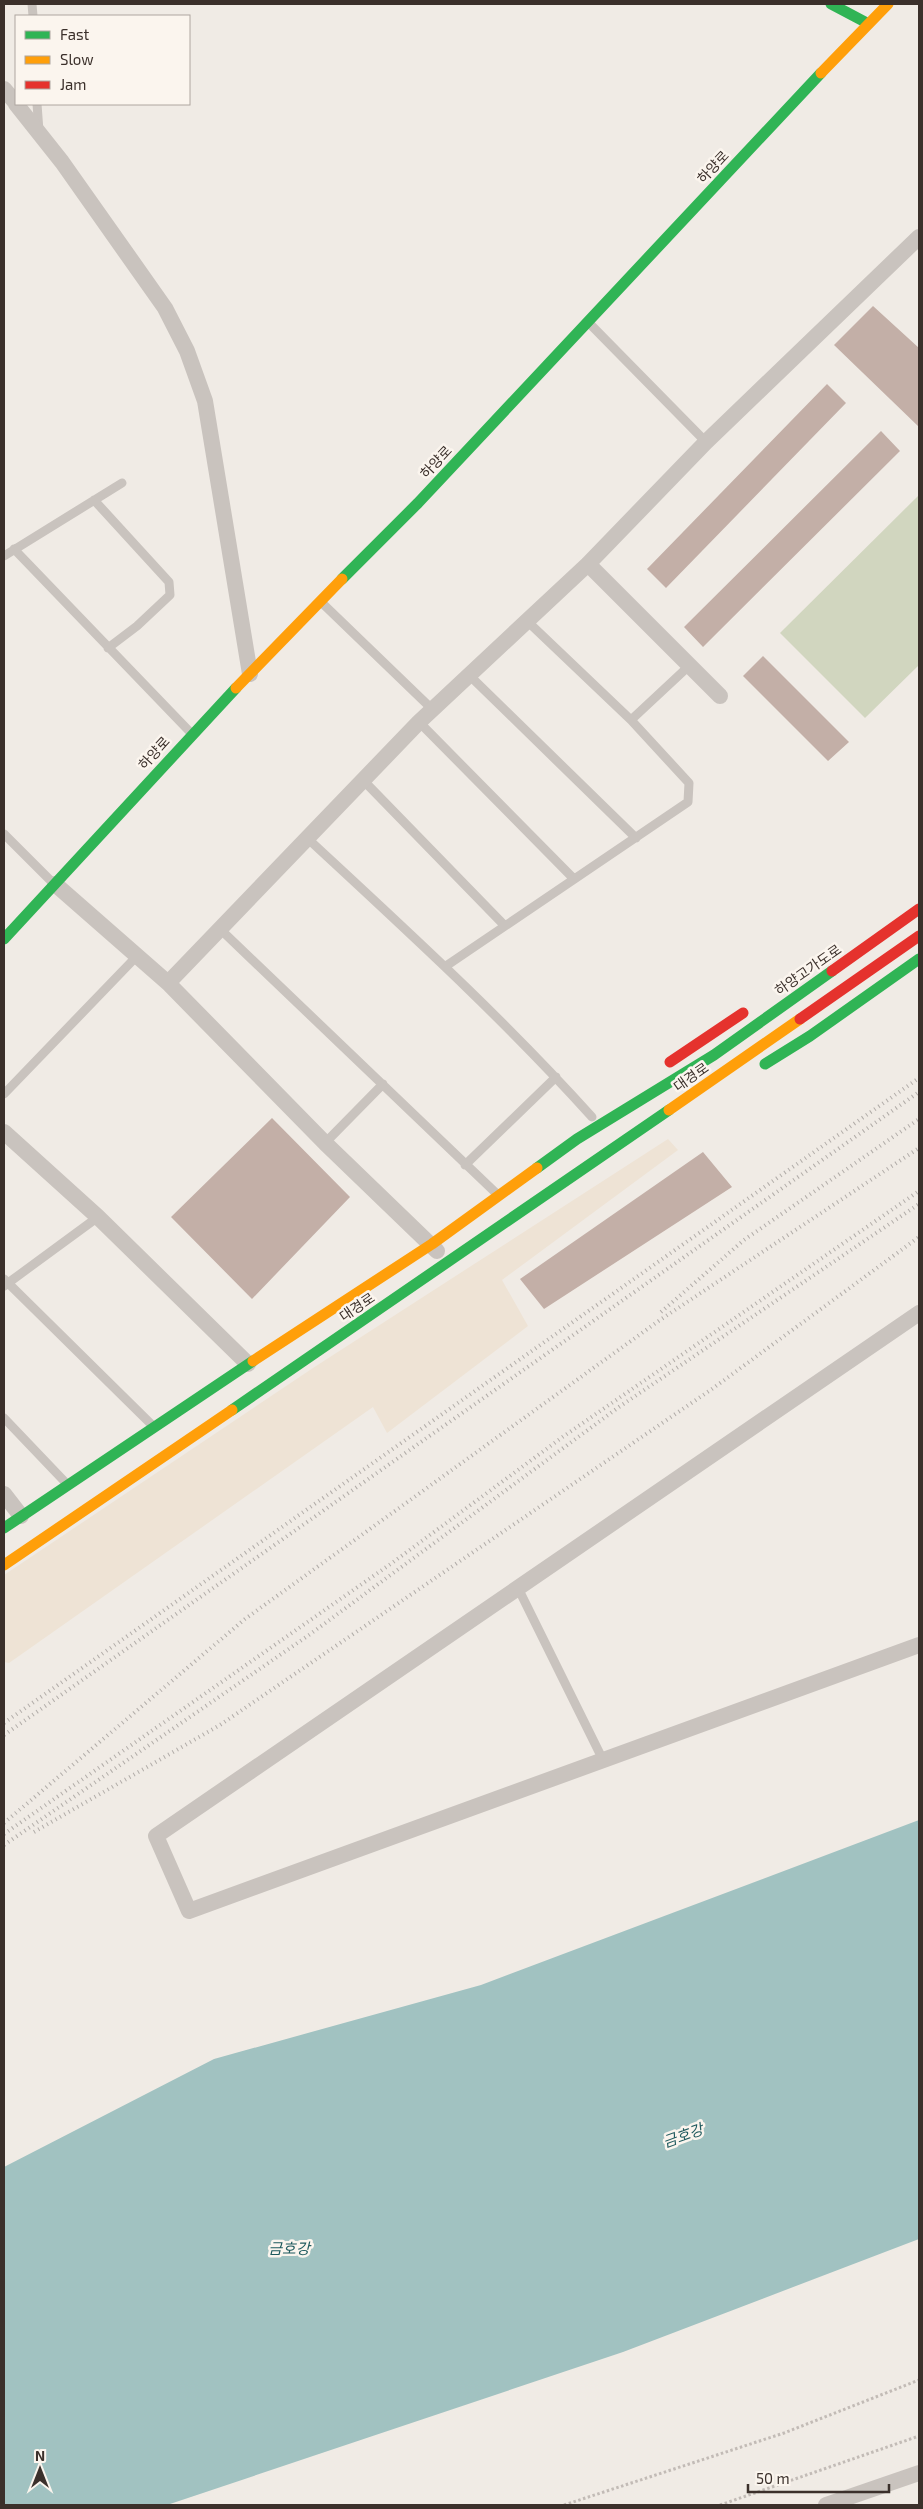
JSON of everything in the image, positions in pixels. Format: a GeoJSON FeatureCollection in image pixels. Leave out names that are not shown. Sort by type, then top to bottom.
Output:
{"type":"FeatureCollection","features":[{"type":"Feature","properties":{"kind":"main road"},"geometry":{"type":"LineString","coordinates":[[831,4],[867,23]]}},
{"type":"Feature","properties":{"kind":"main road","name":"하양로"},"geometry":{"type":"LineString","coordinates":[[4,939],[192,734],[320,601],[404,518],[867,23],[888,4]]}},
{"type":"Feature","properties":{"kind":"main road","name":"하양고가도로"},"geometry":{"type":"LineString","coordinates":[[714,1055],[919,909]]}},
{"type":"Feature","properties":{"kind":"main road","name":"대경로"},"geometry":{"type":"LineString","coordinates":[[4,1565],[447,1264],[919,936]]}},
{"type":"Feature","properties":{"kind":"main road"},"geometry":{"type":"LineString","coordinates":[[758,1068],[810,1036],[919,960]]}},
{"type":"Feature","properties":{"kind":"main road"},"geometry":{"type":"LineString","coordinates":[[662,1067],[751,1007]]}},
{"type":"Feature","properties":{"kind":"main road","name":"대경로"},"geometry":{"type":"LineString","coordinates":[[4,1528],[69,1486],[154,1426],[432,1244],[577,1139],[714,1055]]}},
{"type":"Feature","properties":{"kind":"main road"},"geometry":{"type":"LineString","coordinates":[[658,1118],[708,1099]]}},
{"type":"Feature","properties":{"kind":"main road"},"geometry":{"type":"LineString","coordinates":[[577,1139],[596,1114]]}},
{"type":"Feature","properties":{"kind":"street"},"geometry":{"type":"LineString","coordinates":[[4,89],[15,103]]}},
{"type":"Feature","properties":{"kind":"street"},"geometry":{"type":"LineString","coordinates":[[17,105],[40,133],[165,308],[187,351],[205,401],[250,674]]}},
{"type":"Feature","properties":{"kind":"street"},"geometry":{"type":"LineString","coordinates":[[168,983],[306,837],[419,722],[588,564],[706,442],[919,238]]}},
{"type":"Feature","properties":{"kind":"street"},"geometry":{"type":"LineString","coordinates":[[588,564],[720,696]]}},
{"type":"Feature","properties":{"kind":"street"},"geometry":{"type":"LineString","coordinates":[[55,884],[168,983],[325,1143],[432,1244],[447,1264]]}},
{"type":"Feature","properties":{"kind":"street"},"geometry":{"type":"LineString","coordinates":[[4,1132],[98,1217],[248,1364]]}},
{"type":"Feature","properties":{"kind":"street"},"geometry":{"type":"LineString","coordinates":[[919,1313],[156,1836],[189,1911],[919,1645]]}},
{"type":"Feature","properties":{"kind":"street"},"geometry":{"type":"LineString","coordinates":[[4,1494],[21,1516]]}},
{"type":"Feature","properties":{"kind":"street"},"geometry":{"type":"LineString","coordinates":[[826,2505],[919,2472]]}},
{"type":"Feature","properties":{"kind":"lane"},"geometry":{"type":"LineString","coordinates":[[37,105],[40,133]]}},
{"type":"Feature","properties":{"kind":"lane"},"geometry":{"type":"LineString","coordinates":[[589,322],[706,442]]}},
{"type":"Feature","properties":{"kind":"lane"},"geometry":{"type":"LineString","coordinates":[[4,556],[122,483]]}},
{"type":"Feature","properties":{"kind":"lane"},"geometry":{"type":"LineString","coordinates":[[94,500],[168,582],[170,595],[137,626],[108,648]]}},
{"type":"Feature","properties":{"kind":"lane"},"geometry":{"type":"LineString","coordinates":[[14,549],[192,734]]}},
{"type":"Feature","properties":{"kind":"lane"},"geometry":{"type":"LineString","coordinates":[[320,601],[432,710]]}},
{"type":"Feature","properties":{"kind":"lane"},"geometry":{"type":"LineString","coordinates":[[446,966],[688,802],[689,783],[631,720],[526,620]]}},
{"type":"Feature","properties":{"kind":"lane"},"geometry":{"type":"LineString","coordinates":[[631,720],[690,665]]}},
{"type":"Feature","properties":{"kind":"lane"},"geometry":{"type":"LineString","coordinates":[[470,675],[636,838]]}},
{"type":"Feature","properties":{"kind":"lane"},"geometry":{"type":"LineString","coordinates":[[419,722],[574,879]]}},
{"type":"Feature","properties":{"kind":"lane"},"geometry":{"type":"LineString","coordinates":[[362,779],[505,926]]}},
{"type":"Feature","properties":{"kind":"lane"},"geometry":{"type":"LineString","coordinates":[[4,834],[55,884]]}},
{"type":"Feature","properties":{"kind":"lane"},"geometry":{"type":"LineString","coordinates":[[306,837],[446,966],[556,1077],[596,1114]]}},
{"type":"Feature","properties":{"kind":"lane"},"geometry":{"type":"LineString","coordinates":[[219,928],[498,1196]]}},
{"type":"Feature","properties":{"kind":"lane"},"geometry":{"type":"LineString","coordinates":[[4,1094],[137,956]]}},
{"type":"Feature","properties":{"kind":"lane"},"geometry":{"type":"LineString","coordinates":[[465,1166],[556,1077]]}},
{"type":"Feature","properties":{"kind":"lane"},"geometry":{"type":"LineString","coordinates":[[325,1143],[383,1084]]}},
{"type":"Feature","properties":{"kind":"lane"},"geometry":{"type":"LineString","coordinates":[[98,1217],[5,1283],[154,1426]]}},
{"type":"Feature","properties":{"kind":"lane"},"geometry":{"type":"LineString","coordinates":[[4,1418],[69,1486]]}},
{"type":"Feature","properties":{"kind":"lane"},"geometry":{"type":"LineString","coordinates":[[518,1588],[603,1760]]}},
{"type":"Feature","properties":{"kind":"path"},"geometry":{"type":"LineString","coordinates":[[564,2505],[784,2433],[919,2380]]}},
{"type":"Feature","properties":{"kind":"path"},"geometry":{"type":"LineString","coordinates":[[720,2505],[919,2436]]}},
{"type":"Feature","properties":{"kind":"green space"},"geometry":{"type":"Polygon","coordinates":[[[919,495],[919,665],[865,718],[780,633],[919,495]]]}},
{"type":"Feature","properties":{"kind":"shaded area"},"geometry":{"type":"Polygon","coordinates":[[[668,1139],[678,1150],[502,1280],[528,1326],[387,1433],[373,1407],[9,1663],[4,1662],[4,1575],[313,1368],[668,1139]]]}},
{"type":"Feature","properties":{"kind":"water","name":"금호강"},"geometry":{"type":"Polygon","coordinates":[[[919,1820],[919,2239],[623,2352],[167,2505],[4,2505],[4,2167],[214,2059],[481,1985],[919,1820]]]}},
{"type":"Feature","properties":{"kind":"building"},"geometry":{"type":"Polygon","coordinates":[[[873,306],[919,348],[919,427],[834,345],[873,306]]]}},
{"type":"Feature","properties":{"kind":"building"},"geometry":{"type":"Polygon","coordinates":[[[827,384],[846,403],[666,588],[647,569],[827,384]]]}},
{"type":"Feature","properties":{"kind":"building"},"geometry":{"type":"Polygon","coordinates":[[[881,431],[900,451],[703,647],[684,627],[881,431]]]}},
{"type":"Feature","properties":{"kind":"building"},"geometry":{"type":"Polygon","coordinates":[[[763,656],[849,742],[828,761],[743,676],[763,656]]]}},
{"type":"Feature","properties":{"kind":"building"},"geometry":{"type":"Polygon","coordinates":[[[272,1118],[350,1197],[252,1299],[171,1217],[272,1118]]]}},
{"type":"Feature","properties":{"kind":"building"},"geometry":{"type":"Polygon","coordinates":[[[703,1152],[732,1187],[544,1309],[520,1279],[703,1152]]]}},
{"type":"Feature","properties":{"kind":"railway"},"geometry":{"type":"LineString","coordinates":[[4,1723],[919,1078]]}},
{"type":"Feature","properties":{"kind":"railway"},"geometry":{"type":"LineString","coordinates":[[4,1735],[919,1092]]}},
{"type":"Feature","properties":{"kind":"railway"},"geometry":{"type":"LineString","coordinates":[[661,1312],[744,1240],[919,1119]]}},
{"type":"Feature","properties":{"kind":"railway"},"geometry":{"type":"LineString","coordinates":[[4,1823],[245,1619],[660,1320],[919,1148]]}},
{"type":"Feature","properties":{"kind":"railway"},"geometry":{"type":"LineString","coordinates":[[4,1834],[392,1563],[564,1436],[919,1191]]}},
{"type":"Feature","properties":{"kind":"railway"},"geometry":{"type":"LineString","coordinates":[[4,1845],[309,1635],[619,1407],[919,1204]]}},
{"type":"Feature","properties":{"kind":"railway"},"geometry":{"type":"LineString","coordinates":[[34,1832],[220,1725],[712,1389],[919,1237]]}},
{"type":"Feature","properties":{"kind":"traffic: fast"},"geometry":{"type":"LineString","coordinates":[[831,4],[867,23]]}},
{"type":"Feature","properties":{"kind":"traffic: fast"},"geometry":{"type":"LineString","coordinates":[[342,579],[418,503],[821,73]]}},
{"type":"Feature","properties":{"kind":"traffic: fast"},"geometry":{"type":"LineString","coordinates":[[4,939],[236,688]]}},
{"type":"Feature","properties":{"kind":"traffic: fast"},"geometry":{"type":"LineString","coordinates":[[765,1064],[810,1036],[919,959]]}},
{"type":"Feature","properties":{"kind":"traffic: fast"},"geometry":{"type":"LineString","coordinates":[[537,1168],[577,1139],[714,1055],[832,971]]}},
{"type":"Feature","properties":{"kind":"traffic: fast"},"geometry":{"type":"LineString","coordinates":[[232,1410],[669,1110]]}},
{"type":"Feature","properties":{"kind":"traffic: fast"},"geometry":{"type":"LineString","coordinates":[[4,1528],[253,1361]]}},
{"type":"Feature","properties":{"kind":"traffic: slow"},"geometry":{"type":"LineString","coordinates":[[821,73],[888,4]]}},
{"type":"Feature","properties":{"kind":"traffic: slow"},"geometry":{"type":"LineString","coordinates":[[236,688],[342,579]]}},
{"type":"Feature","properties":{"kind":"traffic: slow"},"geometry":{"type":"LineString","coordinates":[[669,1110],[800,1019]]}},
{"type":"Feature","properties":{"kind":"traffic: slow"},"geometry":{"type":"LineString","coordinates":[[253,1361],[432,1244],[537,1168]]}},
{"type":"Feature","properties":{"kind":"traffic: slow"},"geometry":{"type":"LineString","coordinates":[[4,1565],[232,1410]]}},
{"type":"Feature","properties":{"kind":"traffic: jam"},"geometry":{"type":"LineString","coordinates":[[832,971],[919,909]]}},
{"type":"Feature","properties":{"kind":"traffic: jam"},"geometry":{"type":"LineString","coordinates":[[800,1019],[919,936]]}},
{"type":"Feature","properties":{"kind":"traffic: jam"},"geometry":{"type":"LineString","coordinates":[[670,1062],[743,1013]]}}]}
